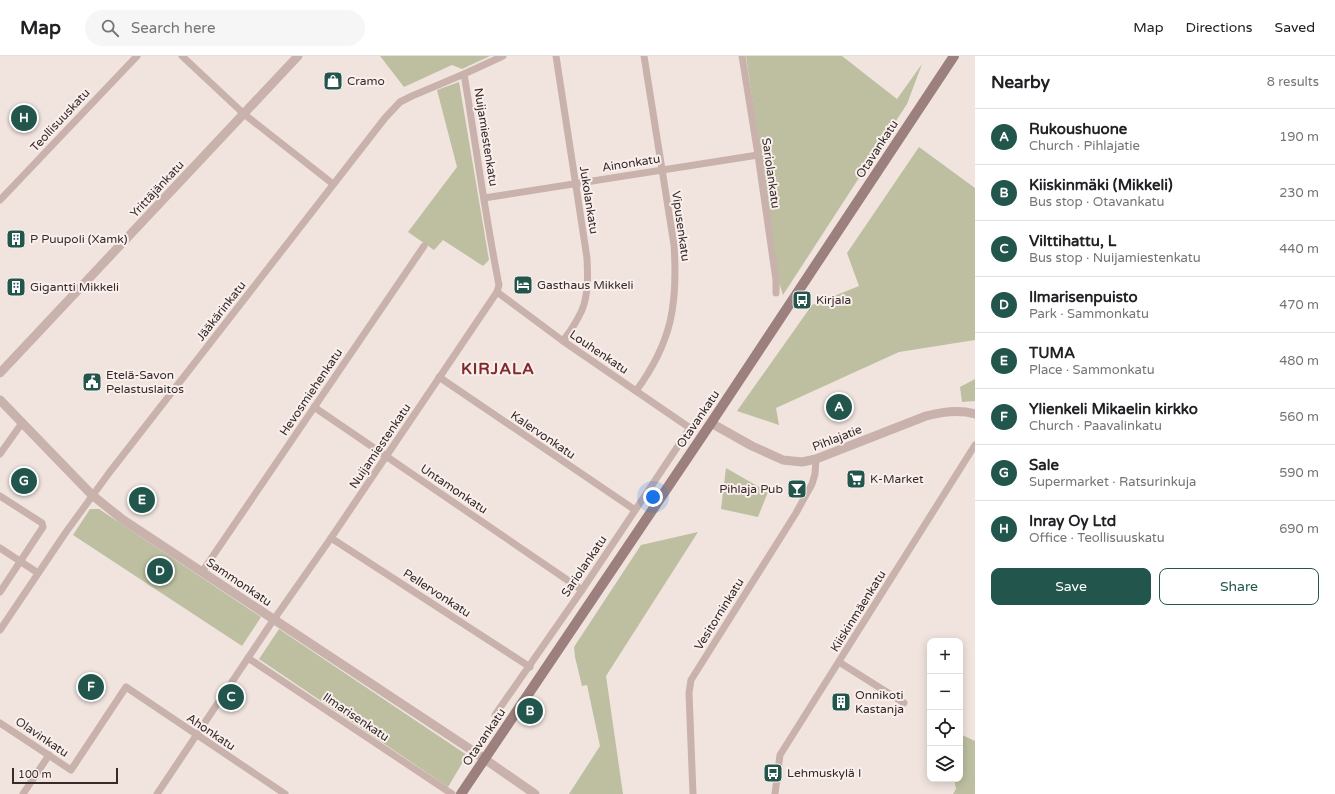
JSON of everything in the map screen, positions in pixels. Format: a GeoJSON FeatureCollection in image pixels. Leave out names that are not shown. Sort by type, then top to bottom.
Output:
{"type":"FeatureCollection","features":[{"type":"Feature","properties":{"kind":"main road","name":"Otavankatu"},"geometry":{"type":"LineString","coordinates":[[461,794],[711,423],[954,56]]}},
{"type":"Feature","properties":{"kind":"street","name":"Teollisuuskatu"},"geometry":{"type":"LineString","coordinates":[[0,200],[137,56]]}},
{"type":"Feature","properties":{"kind":"street"},"geometry":{"type":"LineString","coordinates":[[182,56],[244,114],[333,184]]}},
{"type":"Feature","properties":{"kind":"street","name":"Yrittäjänkatu"},"geometry":{"type":"LineString","coordinates":[[0,373],[298,56]]}},
{"type":"Feature","properties":{"kind":"street","name":"Jääkärinkatu"},"geometry":{"type":"LineString","coordinates":[[0,630],[92,495],[385,118],[400,102],[503,56]]}},
{"type":"Feature","properties":{"kind":"street","name":"Jukolankatu"},"geometry":{"type":"LineString","coordinates":[[556,56],[587,258],[588,280],[585,302],[579,317],[563,342]]}},
{"type":"Feature","properties":{"kind":"street","name":"Vipusenkatu"},"geometry":{"type":"LineString","coordinates":[[636,391],[661,350],[668,331],[674,301],[676,273],[674,245],[644,56]]}},
{"type":"Feature","properties":{"kind":"street","name":"Sariolankatu"},"geometry":{"type":"LineString","coordinates":[[742,56],[758,154],[776,280],[776,293]]}},
{"type":"Feature","properties":{"kind":"street","name":"Nuijamiestenkatu"},"geometry":{"type":"LineString","coordinates":[[157,794],[497,292],[499,285],[488,230],[464,74]]}},
{"type":"Feature","properties":{"kind":"street","name":"Ainonkatu"},"geometry":{"type":"LineString","coordinates":[[484,198],[758,154]]}},
{"type":"Feature","properties":{"kind":"street","name":"Hevosmiehenkatu"},"geometry":{"type":"LineString","coordinates":[[202,572],[424,246]]}},
{"type":"Feature","properties":{"kind":"street","name":"Louhenkatu"},"geometry":{"type":"LineString","coordinates":[[497,292],[563,342],[690,428]]}},
{"type":"Feature","properties":{"kind":"street","name":"Kalervonkatu"},"geometry":{"type":"LineString","coordinates":[[439,377],[635,510]]}},
{"type":"Feature","properties":{"kind":"street","name":"Sammonkatu"},"geometry":{"type":"LineString","coordinates":[[0,400],[92,495],[122,519],[535,794]]}},
{"type":"Feature","properties":{"kind":"street","name":"Untamonkatu"},"geometry":{"type":"LineString","coordinates":[[314,407],[582,590]]}},
{"type":"Feature","properties":{"kind":"street","name":"Pihlajatie"},"geometry":{"type":"LineString","coordinates":[[711,423],[752,446],[783,460],[802,462],[816,459],[926,416],[940,412],[969,412],[975,414]]}},
{"type":"Feature","properties":{"kind":"street"},"geometry":{"type":"LineString","coordinates":[[0,454],[22,422]]}},
{"type":"Feature","properties":{"kind":"street","name":"Sariolankatu"},"geometry":{"type":"LineString","coordinates":[[495,715],[530,667],[690,428]]}},
{"type":"Feature","properties":{"kind":"street","name":"Kiiskinmäenkatu"},"geometry":{"type":"LineString","coordinates":[[775,794],[780,756],[975,446]]}},
{"type":"Feature","properties":{"kind":"street","name":"Vesitorninkatu"},"geometry":{"type":"LineString","coordinates":[[693,794],[689,693],[690,680],[812,484],[815,474],[816,459]]}},
{"type":"Feature","properties":{"kind":"street"},"geometry":{"type":"LineString","coordinates":[[0,496],[42,523],[43,527],[0,592]]}},
{"type":"Feature","properties":{"kind":"street","name":"Pellervonkatu"},"geometry":{"type":"LineString","coordinates":[[331,538],[530,667]]}},
{"type":"Feature","properties":{"kind":"street"},"geometry":{"type":"LineString","coordinates":[[0,548],[38,573]]}},
{"type":"Feature","properties":{"kind":"street","name":"Ilmarisenkatu"},"geometry":{"type":"LineString","coordinates":[[248,658],[452,794]]}},
{"type":"Feature","properties":{"kind":"street"},"geometry":{"type":"LineString","coordinates":[[840,662],[904,703]]}},
{"type":"Feature","properties":{"kind":"street","name":"Ahonkatu"},"geometry":{"type":"LineString","coordinates":[[72,770],[126,687],[285,794]]}},
{"type":"Feature","properties":{"kind":"street","name":"Olavinkatu"},"geometry":{"type":"LineString","coordinates":[[0,723],[72,770]]}},
{"type":"Feature","properties":{"kind":"street"},"geometry":{"type":"LineString","coordinates":[[24,794],[49,755]]}},
{"type":"Feature","properties":{"kind":"green space"},"geometry":{"type":"Polygon","coordinates":[[[380,56],[490,56],[462,69],[452,65],[404,87],[380,56]]]}},
{"type":"Feature","properties":{"kind":"green space"},"geometry":{"type":"Polygon","coordinates":[[[746,56],[842,56],[897,99],[922,64],[907,104],[783,295],[779,283],[746,56]]]}},
{"type":"Feature","properties":{"kind":"green space"},"geometry":{"type":"Polygon","coordinates":[[[459,82],[489,260],[483,266],[443,240],[434,250],[408,232],[457,167],[437,90],[459,82]]]}},
{"type":"Feature","properties":{"kind":"green space"},"geometry":{"type":"Polygon","coordinates":[[[919,147],[975,188],[975,340],[899,352],[776,408],[779,425],[737,411],[812,305],[859,286],[847,253],[919,147]]]}},
{"type":"Feature","properties":{"kind":"green space"},"geometry":{"type":"Polygon","coordinates":[[[975,379],[975,401],[962,402],[960,387],[975,379]]]}},
{"type":"Feature","properties":{"kind":"green space"},"geometry":{"type":"Polygon","coordinates":[[[726,468],[768,492],[758,517],[721,509],[726,468]]]}},
{"type":"Feature","properties":{"kind":"green space"},"geometry":{"type":"Polygon","coordinates":[[[90,509],[99,509],[261,617],[242,646],[73,535],[90,509]]]}},
{"type":"Feature","properties":{"kind":"green space"},"geometry":{"type":"Polygon","coordinates":[[[698,532],[606,676],[623,794],[569,794],[600,746],[587,685],[582,686],[574,647],[641,545],[698,532]]]}},
{"type":"Feature","properties":{"kind":"green space"},"geometry":{"type":"Polygon","coordinates":[[[279,629],[467,755],[448,787],[259,659],[279,629]]]}},
{"type":"Feature","properties":{"kind":"green space"},"geometry":{"type":"Polygon","coordinates":[[[963,735],[975,741],[975,794],[953,794],[956,789],[955,782],[963,782],[963,735]]]}},
{"type":"Feature","properties":{"kind":"place","name":"Cramo"},"geometry":{"type":"Point","coordinates":[333,81]}},
{"type":"Feature","properties":{"kind":"place","name":"Inray Oy Ltd"},"geometry":{"type":"Point","coordinates":[24,118]}},
{"type":"Feature","properties":{"kind":"place","name":"P Puupoli (Xamk)"},"geometry":{"type":"Point","coordinates":[16,239]}},
{"type":"Feature","properties":{"kind":"place","name":"Gasthaus Mikkeli"},"geometry":{"type":"Point","coordinates":[523,285]}},
{"type":"Feature","properties":{"kind":"place","name":"Gigantti Mikkeli"},"geometry":{"type":"Point","coordinates":[16,287]}},
{"type":"Feature","properties":{"kind":"place","name":"Kirjala"},"geometry":{"type":"Point","coordinates":[802,300]}},
{"type":"Feature","properties":{"kind":"place","name":"Etelä-Savon Pelastuslaitos"},"geometry":{"type":"Point","coordinates":[92,382]}},
{"type":"Feature","properties":{"kind":"place","name":"Rukoushuone"},"geometry":{"type":"Point","coordinates":[839,407]}},
{"type":"Feature","properties":{"kind":"place","name":"K-Market"},"geometry":{"type":"Point","coordinates":[856,479]}},
{"type":"Feature","properties":{"kind":"place","name":"Sale"},"geometry":{"type":"Point","coordinates":[24,481]}},
{"type":"Feature","properties":{"kind":"place","name":"Pihlaja Pub"},"geometry":{"type":"Point","coordinates":[797,489]}},
{"type":"Feature","properties":{"kind":"place","name":"TUMA"},"geometry":{"type":"Point","coordinates":[142,500]}},
{"type":"Feature","properties":{"kind":"place","name":"Ilmarisenpuisto"},"geometry":{"type":"Point","coordinates":[160,571]}},
{"type":"Feature","properties":{"kind":"place","name":"Ylienkeli Mikaelin kirkko"},"geometry":{"type":"Point","coordinates":[91,687]}},
{"type":"Feature","properties":{"kind":"place","name":"Vilttihattu, L"},"geometry":{"type":"Point","coordinates":[231,697]}},
{"type":"Feature","properties":{"kind":"place","name":"Onnikoti Kastanja"},"geometry":{"type":"Point","coordinates":[841,702]}},
{"type":"Feature","properties":{"kind":"place","name":"Kiiskinmäki (Mikkeli)"},"geometry":{"type":"Point","coordinates":[530,711]}},
{"type":"Feature","properties":{"kind":"place","name":"Lehmuskylä I"},"geometry":{"type":"Point","coordinates":[773,773]}},
{"type":"Feature","properties":{"kind":"district","name":"KIRJALA"},"geometry":{"type":"Point","coordinates":[498,368]}}]}
